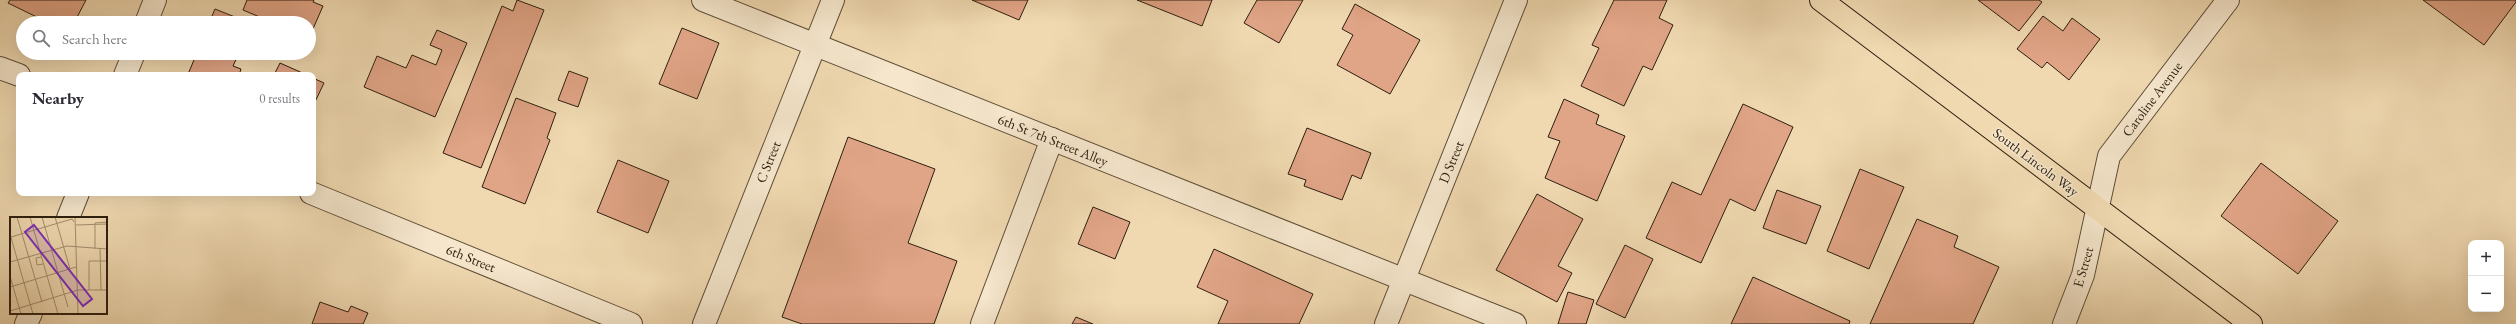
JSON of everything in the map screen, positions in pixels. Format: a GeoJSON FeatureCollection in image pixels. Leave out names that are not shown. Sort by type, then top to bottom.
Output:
{"type":"FeatureCollection","features":[{"type":"Feature","properties":{"kind":"main road","name":"South Lincoln Way"},"geometry":{"type":"LineString","coordinates":[[1821,0],[2252,324]]}},
{"type":"Feature","properties":{"kind":"street"},"geometry":{"type":"LineString","coordinates":[[149,16],[155,0]]}},
{"type":"Feature","properties":{"kind":"street","name":"6th St 7th Street Alley"},"geometry":{"type":"LineString","coordinates":[[703,0],[1515,324]]}},
{"type":"Feature","properties":{"kind":"street","name":"C Street"},"geometry":{"type":"LineString","coordinates":[[704,324],[833,0]]}},
{"type":"Feature","properties":{"kind":"street","name":"D Street"},"geometry":{"type":"LineString","coordinates":[[1386,324],[1516,0]]}},
{"type":"Feature","properties":{"kind":"street","name":"Caroline Avenue"},"geometry":{"type":"LineString","coordinates":[[2098,209],[2109,156],[2228,0]]}},
{"type":"Feature","properties":{"kind":"street"},"geometry":{"type":"LineString","coordinates":[[126,72],[131,60]]}},
{"type":"Feature","properties":{"kind":"street"},"geometry":{"type":"LineString","coordinates":[[0,68],[16,74]]}},
{"type":"Feature","properties":{"kind":"street"},"geometry":{"type":"LineString","coordinates":[[982,324],[1052,139]]}},
{"type":"Feature","properties":{"kind":"street","name":"6th Street"},"geometry":{"type":"LineString","coordinates":[[316,195],[631,324]]}},
{"type":"Feature","properties":{"kind":"street"},"geometry":{"type":"LineString","coordinates":[[68,217],[77,196]]}},
{"type":"Feature","properties":{"kind":"street","name":"E Street"},"geometry":{"type":"LineString","coordinates":[[2064,324],[2083,275],[2098,209]]}},
{"type":"Feature","properties":{"kind":"street"},"geometry":{"type":"LineString","coordinates":[[26,324],[31,314]]}},
{"type":"Feature","properties":{"kind":"building"},"geometry":{"type":"Polygon","coordinates":[[[10,0],[86,0],[78,16],[35,16],[8,3],[10,0]]]}},
{"type":"Feature","properties":{"kind":"building"},"geometry":{"type":"Polygon","coordinates":[[[247,0],[314,0],[313,2],[323,6],[316,22],[316,16],[257,16],[243,10],[247,0]]]}},
{"type":"Feature","properties":{"kind":"building"},"geometry":{"type":"Polygon","coordinates":[[[517,0],[544,10],[481,168],[443,153],[502,6],[513,11],[517,0]]]}},
{"type":"Feature","properties":{"kind":"building"},"geometry":{"type":"Polygon","coordinates":[[[972,0],[1028,0],[1019,20],[972,0]]]}},
{"type":"Feature","properties":{"kind":"building"},"geometry":{"type":"Polygon","coordinates":[[[1137,0],[1212,0],[1202,26],[1137,0]]]}},
{"type":"Feature","properties":{"kind":"building"},"geometry":{"type":"Polygon","coordinates":[[[1257,0],[1303,0],[1279,43],[1244,23],[1257,0]]]}},
{"type":"Feature","properties":{"kind":"building"},"geometry":{"type":"Polygon","coordinates":[[[1614,0],[1667,0],[1659,18],[1673,25],[1652,70],[1643,66],[1624,106],[1581,86],[1599,48],[1592,45],[1614,0]]]}},
{"type":"Feature","properties":{"kind":"building"},"geometry":{"type":"Polygon","coordinates":[[[1978,0],[2039,0],[2042,2],[2019,31],[1978,0]]]}},
{"type":"Feature","properties":{"kind":"building"},"geometry":{"type":"Polygon","coordinates":[[[2423,0],[2516,0],[2516,2],[2484,45],[2423,0]]]}},
{"type":"Feature","properties":{"kind":"building"},"geometry":{"type":"Polygon","coordinates":[[[1355,4],[1420,40],[1390,94],[1337,65],[1353,35],[1342,29],[1355,4]]]}},
{"type":"Feature","properties":{"kind":"building"},"geometry":{"type":"Polygon","coordinates":[[[215,9],[232,16],[212,16],[215,9]]]}},
{"type":"Feature","properties":{"kind":"building"},"geometry":{"type":"Polygon","coordinates":[[[2043,16],[2063,31],[2072,18],[2100,39],[2069,80],[2047,62],[2042,68],[2017,49],[2043,16]]]}},
{"type":"Feature","properties":{"kind":"building"},"geometry":{"type":"Polygon","coordinates":[[[682,28],[719,43],[697,99],[659,84],[682,28]]]}},
{"type":"Feature","properties":{"kind":"building"},"geometry":{"type":"Polygon","coordinates":[[[437,30],[467,43],[435,117],[364,87],[377,56],[406,68],[412,55],[436,65],[442,50],[430,45],[437,30]]]}},
{"type":"Feature","properties":{"kind":"building"},"geometry":{"type":"Polygon","coordinates":[[[194,60],[236,60],[233,66],[241,69],[240,72],[189,72],[194,60]]]}},
{"type":"Feature","properties":{"kind":"building"},"geometry":{"type":"Polygon","coordinates":[[[280,63],[300,72],[276,72],[280,63]]]}},
{"type":"Feature","properties":{"kind":"building"},"geometry":{"type":"Polygon","coordinates":[[[569,71],[588,78],[578,107],[558,100],[569,71]]]}},
{"type":"Feature","properties":{"kind":"building"},"geometry":{"type":"Polygon","coordinates":[[[316,79],[324,83],[316,100],[316,79]]]}},
{"type":"Feature","properties":{"kind":"building"},"geometry":{"type":"Polygon","coordinates":[[[516,98],[556,113],[547,138],[550,140],[525,204],[482,187],[516,98]]]}},
{"type":"Feature","properties":{"kind":"building"},"geometry":{"type":"Polygon","coordinates":[[[1564,99],[1599,115],[1596,124],[1625,136],[1597,201],[1545,178],[1560,141],[1548,137],[1564,99]]]}},
{"type":"Feature","properties":{"kind":"building"},"geometry":{"type":"Polygon","coordinates":[[[1743,104],[1793,127],[1755,211],[1730,199],[1701,263],[1646,238],[1672,182],[1701,195],[1743,104]]]}},
{"type":"Feature","properties":{"kind":"building"},"geometry":{"type":"Polygon","coordinates":[[[1307,128],[1371,153],[1361,179],[1352,175],[1342,200],[1304,186],[1306,180],[1288,174],[1307,128]]]}},
{"type":"Feature","properties":{"kind":"building"},"geometry":{"type":"Polygon","coordinates":[[[848,137],[935,169],[908,243],[957,261],[934,324],[802,324],[782,317],[848,137]]]}},
{"type":"Feature","properties":{"kind":"building"},"geometry":{"type":"Polygon","coordinates":[[[618,160],[669,181],[648,233],[597,212],[618,160]]]}},
{"type":"Feature","properties":{"kind":"building"},"geometry":{"type":"Polygon","coordinates":[[[2261,163],[2338,221],[2298,274],[2221,216],[2261,163]]]}},
{"type":"Feature","properties":{"kind":"building"},"geometry":{"type":"Polygon","coordinates":[[[1860,169],[1904,187],[1869,269],[1827,251],[1860,169]]]}},
{"type":"Feature","properties":{"kind":"building"},"geometry":{"type":"Polygon","coordinates":[[[1777,190],[1821,206],[1806,244],[1763,228],[1777,190]]]}},
{"type":"Feature","properties":{"kind":"building"},"geometry":{"type":"Polygon","coordinates":[[[1537,194],[1583,219],[1558,266],[1572,273],[1557,302],[1496,270],[1537,194]]]}},
{"type":"Feature","properties":{"kind":"building"},"geometry":{"type":"Polygon","coordinates":[[[1093,207],[1130,222],[1115,259],[1078,244],[1093,207]]]}},
{"type":"Feature","properties":{"kind":"building"},"geometry":{"type":"Polygon","coordinates":[[[1917,219],[1958,236],[1954,247],[1999,267],[1973,324],[1870,324],[1917,219]]]}},
{"type":"Feature","properties":{"kind":"building"},"geometry":{"type":"Polygon","coordinates":[[[1625,245],[1653,259],[1625,318],[1596,304],[1625,245]]]}},
{"type":"Feature","properties":{"kind":"building"},"geometry":{"type":"Polygon","coordinates":[[[1214,249],[1313,294],[1299,324],[1218,324],[1228,301],[1197,287],[1214,249]]]}},
{"type":"Feature","properties":{"kind":"building"},"geometry":{"type":"Polygon","coordinates":[[[1753,277],[1850,321],[1849,324],[1731,324],[1753,277]]]}},
{"type":"Feature","properties":{"kind":"building"},"geometry":{"type":"Polygon","coordinates":[[[1568,292],[1594,300],[1586,324],[1558,324],[1568,292]]]}},
{"type":"Feature","properties":{"kind":"building"},"geometry":{"type":"Polygon","coordinates":[[[320,302],[348,312],[351,306],[368,313],[363,324],[312,324],[320,302]]]}},
{"type":"Feature","properties":{"kind":"building"},"geometry":{"type":"Polygon","coordinates":[[[1076,317],[1093,324],[1072,324],[1076,317]]]}}]}
